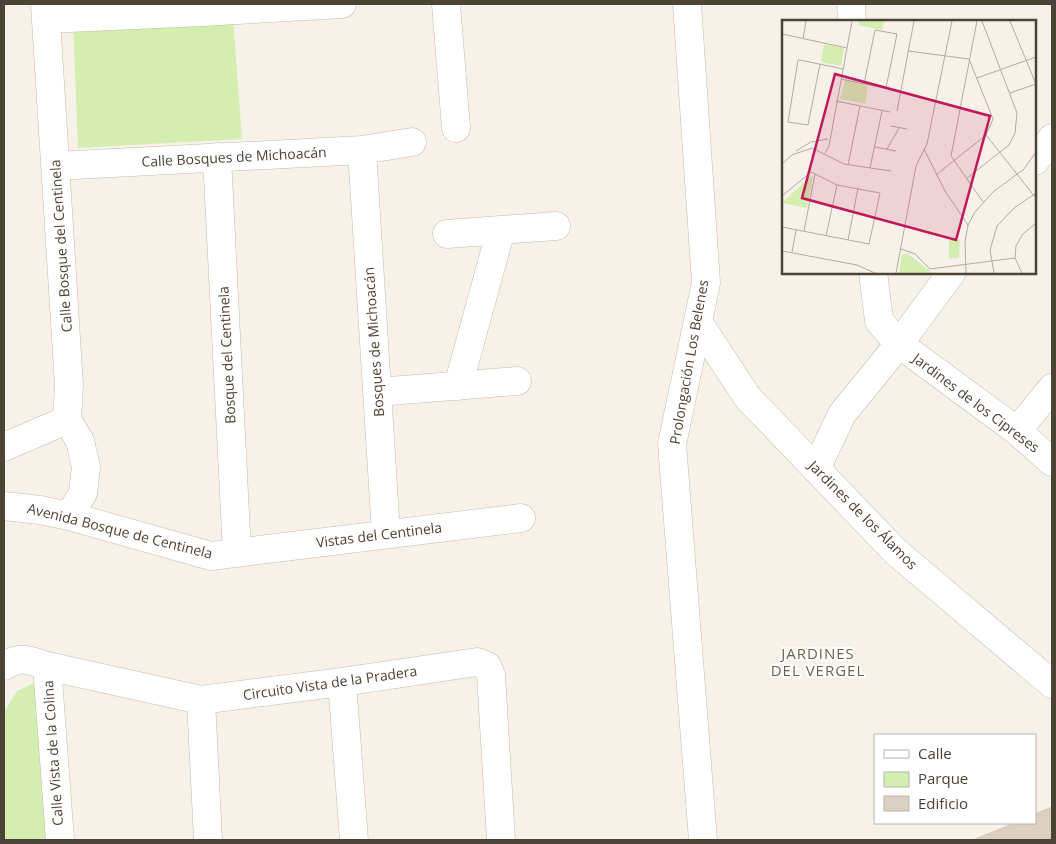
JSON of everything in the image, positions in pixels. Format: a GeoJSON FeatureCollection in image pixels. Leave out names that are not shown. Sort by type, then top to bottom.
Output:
{"type":"FeatureCollection","features":[{"type":"Feature","properties":{"kind":"street"},"geometry":{"type":"LineString","coordinates":[[45,11],[342,4]]}},
{"type":"Feature","properties":{"kind":"street"},"geometry":{"type":"LineString","coordinates":[[446,4],[456,128]]}},
{"type":"Feature","properties":{"kind":"street","name":"Prolongación Los Belenes"},"geometry":{"type":"LineString","coordinates":[[687,4],[706,283],[672,444],[703,840]]}},
{"type":"Feature","properties":{"kind":"street"},"geometry":{"type":"LineString","coordinates":[[851,4],[852,20]]}},
{"type":"Feature","properties":{"kind":"street","name":"Calle Bosque del Centinela"},"geometry":{"type":"LineString","coordinates":[[45,11],[69,386],[66,420]]}},
{"type":"Feature","properties":{"kind":"street"},"geometry":{"type":"LineString","coordinates":[[1036,160],[1052,138]]}},
{"type":"Feature","properties":{"kind":"street","name":"Calle Bosques de Michoacán"},"geometry":{"type":"LineString","coordinates":[[56,166],[362,150],[412,142]]}},
{"type":"Feature","properties":{"kind":"street","name":"Bosques de Michoacán"},"geometry":{"type":"LineString","coordinates":[[362,150],[386,534]]}},
{"type":"Feature","properties":{"kind":"street","name":"Bosque del Centinela"},"geometry":{"type":"LineString","coordinates":[[217,157],[237,553]]}},
{"type":"Feature","properties":{"kind":"street"},"geometry":{"type":"LineString","coordinates":[[447,234],[556,226]]}},
{"type":"Feature","properties":{"kind":"street"},"geometry":{"type":"LineString","coordinates":[[458,386],[501,230]]}},
{"type":"Feature","properties":{"kind":"street","name":"Jardines de los Cipreses"},"geometry":{"type":"LineString","coordinates":[[873,274],[879,321],[899,344],[1017,431],[1052,462]]}},
{"type":"Feature","properties":{"kind":"street"},"geometry":{"type":"LineString","coordinates":[[816,469],[842,414],[899,344],[951,274]]}},
{"type":"Feature","properties":{"kind":"street","name":"Jardines de los Álamos"},"geometry":{"type":"LineString","coordinates":[[698,322],[748,398],[896,552],[1052,684]]}},
{"type":"Feature","properties":{"kind":"street"},"geometry":{"type":"LineString","coordinates":[[377,392],[517,381]]}},
{"type":"Feature","properties":{"kind":"street"},"geometry":{"type":"LineString","coordinates":[[1017,431],[1052,388]]}},
{"type":"Feature","properties":{"kind":"street"},"geometry":{"type":"LineString","coordinates":[[4,447],[66,420],[80,440],[86,466],[83,493],[69,516]]}},
{"type":"Feature","properties":{"kind":"street","name":"Avenida Bosque de Centinela"},"geometry":{"type":"LineString","coordinates":[[4,506],[40,510],[69,516],[211,556],[237,553]]}},
{"type":"Feature","properties":{"kind":"street","name":"Vistas del Centinela"},"geometry":{"type":"LineString","coordinates":[[237,553],[521,518]]}},
{"type":"Feature","properties":{"kind":"street","name":"Circuito Vista de la Pradera"},"geometry":{"type":"LineString","coordinates":[[4,666],[15,660],[25,659],[47,666],[200,700],[477,662],[487,666],[491,676],[501,840]]}},
{"type":"Feature","properties":{"kind":"street","name":"Calle Vista de la Colina"},"geometry":{"type":"LineString","coordinates":[[47,666],[60,840]]}},
{"type":"Feature","properties":{"kind":"street"},"geometry":{"type":"LineString","coordinates":[[342,682],[354,840]]}},
{"type":"Feature","properties":{"kind":"street"},"geometry":{"type":"LineString","coordinates":[[200,700],[208,840]]}},
{"type":"Feature","properties":{"kind":"green space"},"geometry":{"type":"Polygon","coordinates":[[[233,17],[242,139],[78,148],[73,21],[233,17]]]}},
{"type":"Feature","properties":{"kind":"green space"},"geometry":{"type":"Polygon","coordinates":[[[34,683],[44,693],[48,840],[4,840],[4,712],[17,691],[34,683]]]}},
{"type":"Feature","properties":{"kind":"building"},"geometry":{"type":"Polygon","coordinates":[[[1052,807],[1052,840],[973,840],[1013,824],[1036,824],[1036,814],[1052,807]]]}},
{"type":"Feature","properties":{"kind":"district","name":"JARDINES DEL VERGEL"},"geometry":{"type":"Point","coordinates":[818,662]}}]}
